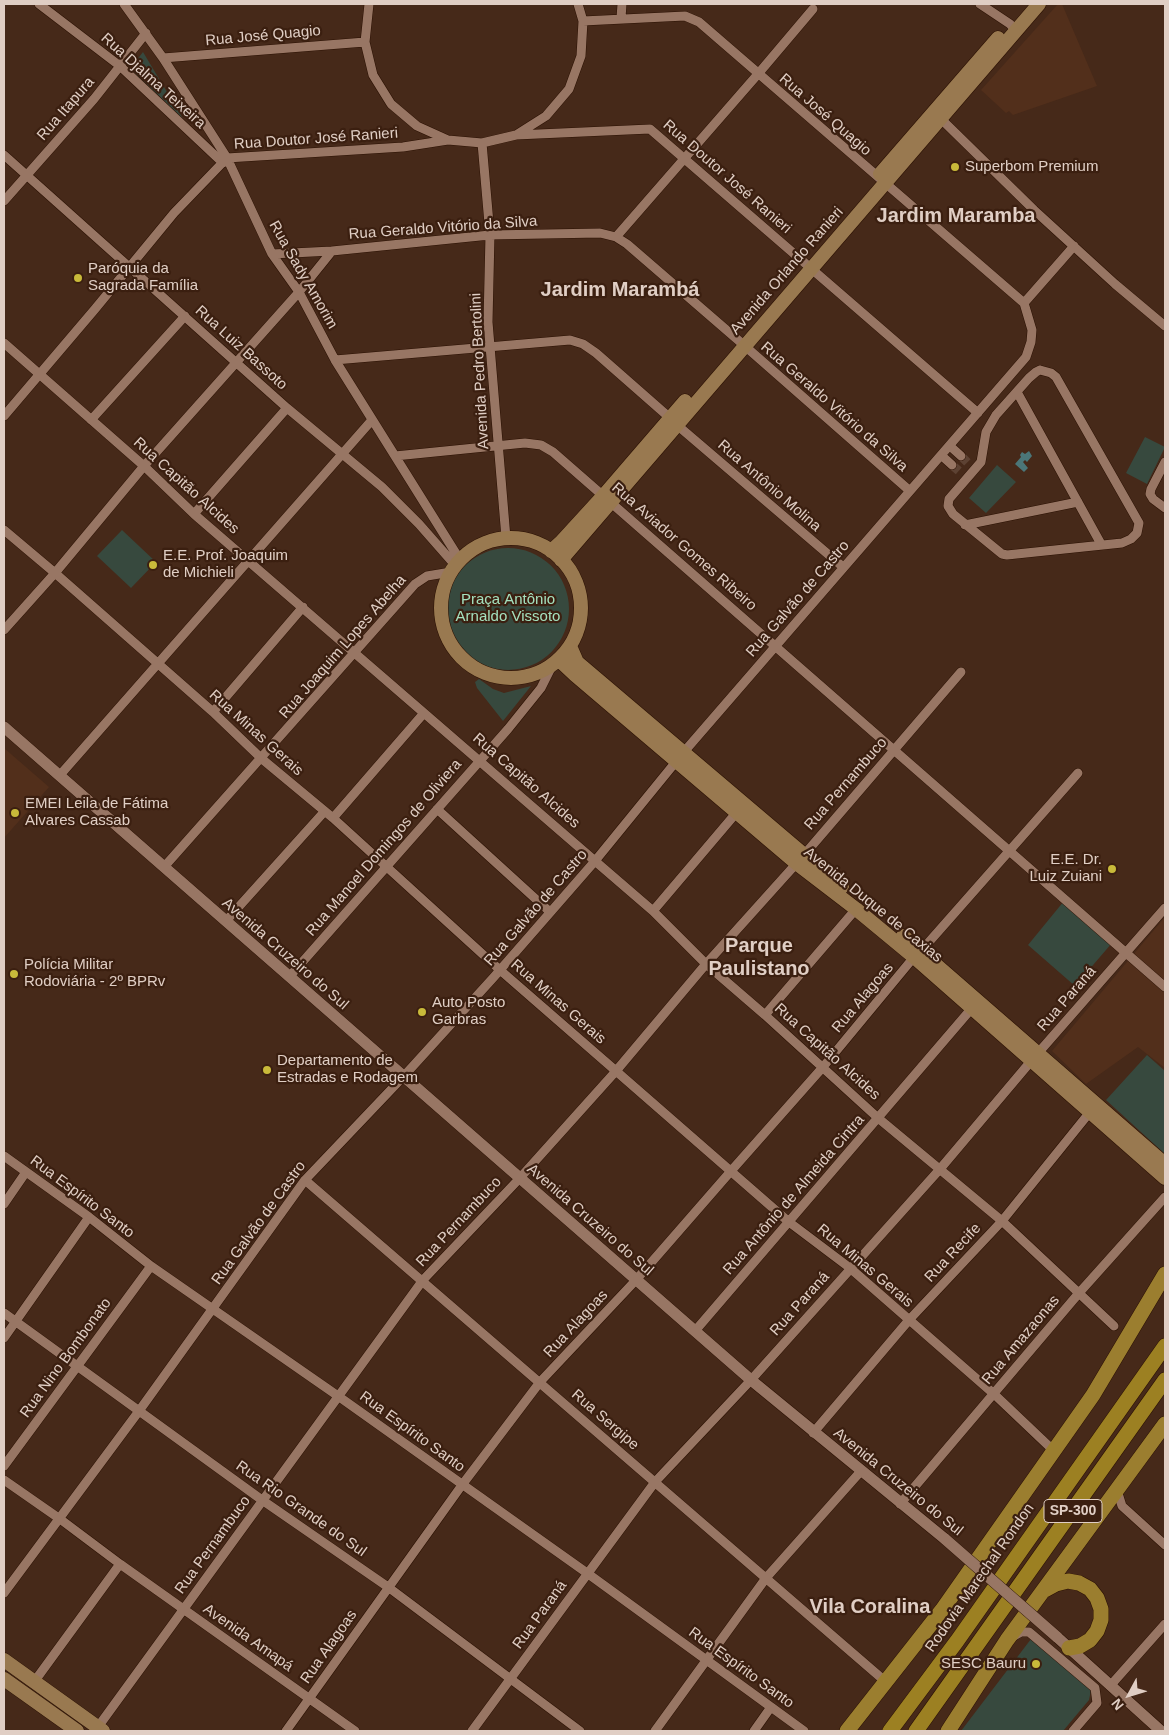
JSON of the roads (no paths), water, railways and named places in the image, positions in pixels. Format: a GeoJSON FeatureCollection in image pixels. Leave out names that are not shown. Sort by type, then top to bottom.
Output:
{"type":"FeatureCollection","features":[{"type":"Feature","properties":{"kind":"highway"},"geometry":{"type":"LineString","coordinates":[[847,1731],[942,1610],[1093,1395],[1165,1274]]}},
{"type":"Feature","properties":{"kind":"highway","name":"Rodovia Marechal Rondon"},"geometry":{"type":"LineString","coordinates":[[890,1731],[962,1633],[1165,1346]]}},
{"type":"Feature","properties":{"kind":"highway","name":"SP-300"},"geometry":{"type":"LineString","coordinates":[[916,1731],[1165,1380]]}},
{"type":"Feature","properties":{"kind":"highway"},"geometry":{"type":"LineString","coordinates":[[948,1731],[1007,1640],[1165,1424]]}},
{"type":"Feature","properties":{"kind":"highway"},"geometry":{"type":"LineString","coordinates":[[1043,1590],[1056,1584],[1079,1583],[1090,1589],[1097,1598],[1101,1609],[1098,1631],[1090,1640],[1080,1646],[1068,1648]]}},
{"type":"Feature","properties":{"kind":"highway"},"geometry":{"type":"LineString","coordinates":[[926,1731],[983,1637]]}},
{"type":"Feature","properties":{"kind":"main road","name":"Avenida Orlando Ranieri"},"geometry":{"type":"LineString","coordinates":[[1013,28],[1029,4]]}},
{"type":"Feature","properties":{"kind":"main road","name":"Avenida Orlando Ranieri"},"geometry":{"type":"LineString","coordinates":[[556,556],[674,422],[1013,28],[1039,4]]}},
{"type":"Feature","properties":{"kind":"main road"},"geometry":{"type":"LineString","coordinates":[[506,538],[522,539],[537,543],[556,556],[566,566],[575,580],[580,597],[581,614],[578,630],[570,646],[555,663],[535,674],[516,678],[497,677],[479,671],[463,660],[451,645],[444,627],[441,608],[443,589],[456,566],[469,552],[487,542],[506,538]]}},
{"type":"Feature","properties":{"kind":"main road","name":"Avenida Duque de Caxias"},"geometry":{"type":"LineString","coordinates":[[570,646],[577,662],[737,812],[800,859],[856,909],[918,954],[972,1008],[1035,1056],[1090,1112],[1165,1178]]}},
{"type":"Feature","properties":{"kind":"main road","name":"Avenida Duque de Caxias"},"geometry":{"type":"LineString","coordinates":[[555,663],[679,757],[800,859],[918,954],[1035,1056],[1165,1164]]}},
{"type":"Feature","properties":{"kind":"main road"},"geometry":{"type":"LineString","coordinates":[[4,1660],[98,1730]]}},
{"type":"Feature","properties":{"kind":"main road"},"geometry":{"type":"LineString","coordinates":[[4,1679],[77,1731]]}},
{"type":"Feature","properties":{"kind":"street","name":"Rua Djalma Teixeira"},"geometry":{"type":"LineString","coordinates":[[39,4],[120,66],[225,160]]}},
{"type":"Feature","properties":{"kind":"street","name":"Rua Sady Amorim"},"geometry":{"type":"LineString","coordinates":[[124,4],[163,58],[225,160],[272,254],[299,292],[335,360],[395,456],[456,566]]}},
{"type":"Feature","properties":{"kind":"street"},"geometry":{"type":"LineString","coordinates":[[369,4],[365,42],[373,75],[391,104],[417,126],[448,140],[482,143],[516,135],[546,116],[569,89],[581,56],[583,21],[578,4]]}},
{"type":"Feature","properties":{"kind":"street"},"geometry":{"type":"LineString","coordinates":[[621,18],[622,4]]}},
{"type":"Feature","properties":{"kind":"street"},"geometry":{"type":"LineString","coordinates":[[980,4],[1013,28]]}},
{"type":"Feature","properties":{"kind":"street"},"geometry":{"type":"LineString","coordinates":[[616,237],[813,9]]}},
{"type":"Feature","properties":{"kind":"street","name":"Rua José Quagio"},"geometry":{"type":"LineString","coordinates":[[583,21],[685,16],[699,22],[1024,303]]}},
{"type":"Feature","properties":{"kind":"street","name":"Rua Itapura"},"geometry":{"type":"LineString","coordinates":[[4,201],[94,100],[146,33]]}},
{"type":"Feature","properties":{"kind":"street","name":"Rua José Quagio"},"geometry":{"type":"LineString","coordinates":[[163,58],[365,42]]}},
{"type":"Feature","properties":{"kind":"street"},"geometry":{"type":"LineString","coordinates":[[937,115],[1034,210],[1115,284],[1165,326]]}},
{"type":"Feature","properties":{"kind":"street","name":"Rua Doutor José Ranieri"},"geometry":{"type":"LineString","coordinates":[[516,135],[650,128],[978,413]]}},
{"type":"Feature","properties":{"kind":"street","name":"Rua Doutor José Ranieri"},"geometry":{"type":"LineString","coordinates":[[4,416],[174,213],[225,160],[403,147],[448,140]]}},
{"type":"Feature","properties":{"kind":"street","name":"Avenida Pedro Bertolini"},"geometry":{"type":"LineString","coordinates":[[482,143],[490,235],[488,322],[506,538]]}},
{"type":"Feature","properties":{"kind":"street","name":"Rua Luiz Bassoto"},"geometry":{"type":"LineString","coordinates":[[4,155],[237,361],[287,408],[382,487],[406,510],[456,566]]}},
{"type":"Feature","properties":{"kind":"street","name":"Rua Geraldo Vitório da Silva"},"geometry":{"type":"LineString","coordinates":[[272,254],[332,251],[490,235],[600,233],[616,237],[627,244],[910,491]]}},
{"type":"Feature","properties":{"kind":"street"},"geometry":{"type":"LineString","coordinates":[[1024,303],[1074,246]]}},
{"type":"Feature","properties":{"kind":"street"},"geometry":{"type":"LineString","coordinates":[[4,630],[55,573],[144,466],[299,292],[332,251]]}},
{"type":"Feature","properties":{"kind":"street","name":"Rua Galvão de Castro"},"geometry":{"type":"LineString","coordinates":[[4,1593],[139,1411],[305,1180],[403,1077],[500,970],[596,860],[679,757],[775,645],[1026,357],[1031,342],[1032,330],[1024,303]]}},
{"type":"Feature","properties":{"kind":"street"},"geometry":{"type":"LineString","coordinates":[[91,420],[185,316]]}},
{"type":"Feature","properties":{"kind":"street","name":"Rua Antônio Molina"},"geometry":{"type":"LineString","coordinates":[[335,360],[570,340],[582,344],[596,354],[843,568]]}},
{"type":"Feature","properties":{"kind":"street","name":"Rua Capitão Alcides"},"geometry":{"type":"LineString","coordinates":[[4,343],[144,466],[194,514],[596,860],[653,911],[706,964],[765,1014],[878,1118],[1002,1221],[1114,1326]]}},
{"type":"Feature","properties":{"kind":"street"},"geometry":{"type":"LineString","coordinates":[[1044,370],[1056,377],[1139,523],[1137,533],[1131,539],[1122,543],[1007,555],[1002,554],[953,514],[948,506],[949,498],[963,484],[963,475],[980,462],[986,432],[996,415],[1017,392],[1036,372],[1044,370]]}},
{"type":"Feature","properties":{"kind":"street"},"geometry":{"type":"LineString","coordinates":[[1017,392],[1102,544]]}},
{"type":"Feature","properties":{"kind":"street"},"geometry":{"type":"LineString","coordinates":[[194,514],[287,408]]}},
{"type":"Feature","properties":{"kind":"street"},"geometry":{"type":"LineString","coordinates":[[60,775],[372,420]]}},
{"type":"Feature","properties":{"kind":"street","name":"Rua Aviador Gomes Ribeiro"},"geometry":{"type":"LineString","coordinates":[[395,456],[526,443],[541,445],[552,452],[1165,987]]}},
{"type":"Feature","properties":{"kind":"street"},"geometry":{"type":"LineString","coordinates":[[950,446],[961,456]]}},
{"type":"Feature","properties":{"kind":"street"},"geometry":{"type":"LineString","coordinates":[[941,456],[952,465]]}},
{"type":"Feature","properties":{"kind":"street"},"geometry":{"type":"LineString","coordinates":[[1165,462],[1150,494],[1153,499],[1165,508]]}},
{"type":"Feature","properties":{"kind":"street"},"geometry":{"type":"LineString","coordinates":[[966,524],[1078,502]]}},
{"type":"Feature","properties":{"kind":"street","name":"Rua Minas Gerais"},"geometry":{"type":"LineString","coordinates":[[4,530],[213,712],[262,759],[333,818],[500,970],[789,1222],[850,1268],[994,1394],[1054,1451]]}},
{"type":"Feature","properties":{"kind":"street","name":"Rua Joaquim Lopes Abelha"},"geometry":{"type":"LineString","coordinates":[[164,867],[262,759],[415,584],[427,576],[456,566]]}},
{"type":"Feature","properties":{"kind":"street"},"geometry":{"type":"LineString","coordinates":[[213,712],[303,607]]}},
{"type":"Feature","properties":{"kind":"street","name":"Rua Manoel Domingos de Oliviera"},"geometry":{"type":"LineString","coordinates":[[290,976],[481,760],[541,688],[555,663]]}},
{"type":"Feature","properties":{"kind":"street","name":"Rua Pernambuco"},"geometry":{"type":"LineString","coordinates":[[98,1730],[262,1500],[423,1280],[616,1071],[706,964],[800,859],[961,672]]}},
{"type":"Feature","properties":{"kind":"street"},"geometry":{"type":"LineString","coordinates":[[333,818],[424,713]]}},
{"type":"Feature","properties":{"kind":"street","name":"Avenida Cruzeiro do Sul"},"geometry":{"type":"LineString","coordinates":[[4,727],[751,1380],[813,1433],[945,1539],[1161,1731]]}},
{"type":"Feature","properties":{"kind":"street","name":"Rua Alagoas"},"geometry":{"type":"LineString","coordinates":[[286,1731],[462,1485],[540,1382],[636,1280],[823,1067],[918,954],[1078,773]]}},
{"type":"Feature","properties":{"kind":"street"},"geometry":{"type":"LineString","coordinates":[[437,809],[550,912]]}},
{"type":"Feature","properties":{"kind":"street"},"geometry":{"type":"LineString","coordinates":[[226,921],[324,812]]}},
{"type":"Feature","properties":{"kind":"street"},"geometry":{"type":"LineString","coordinates":[[653,911],[737,812]]}},
{"type":"Feature","properties":{"kind":"street","name":"Rua Paraná"},"geometry":{"type":"LineString","coordinates":[[472,1731],[655,1482],[751,1380],[940,1169],[1035,1056],[1165,908]]}},
{"type":"Feature","properties":{"kind":"street"},"geometry":{"type":"LineString","coordinates":[[765,1014],[856,909]]}},
{"type":"Feature","properties":{"kind":"street","name":"Rua Antônio de Almeida Cintra"},"geometry":{"type":"LineString","coordinates":[[695,1331],[972,1008]]}},
{"type":"Feature","properties":{"kind":"street","name":"Rua Recife"},"geometry":{"type":"LineString","coordinates":[[813,1433],[909,1320],[1002,1221],[1090,1112]]}},
{"type":"Feature","properties":{"kind":"street","name":"Rua Espírito Santo"},"geometry":{"type":"LineString","coordinates":[[4,1156],[89,1217],[150,1266],[213,1308],[587,1573],[804,1731]]}},
{"type":"Feature","properties":{"kind":"street"},"geometry":{"type":"LineString","coordinates":[[4,1204],[26,1172]]}},
{"type":"Feature","properties":{"kind":"street","name":"Rua Sergipe"},"geometry":{"type":"LineString","coordinates":[[305,1180],[886,1682]]}},
{"type":"Feature","properties":{"kind":"street","name":"Rua Amazaonas"},"geometry":{"type":"LineString","coordinates":[[900,1504],[1079,1293],[1165,1197]]}},
{"type":"Feature","properties":{"kind":"street"},"geometry":{"type":"LineString","coordinates":[[4,1338],[89,1217]]}},
{"type":"Feature","properties":{"kind":"street","name":"Rua Nino Bombonato"},"geometry":{"type":"LineString","coordinates":[[4,1466],[150,1266]]}},
{"type":"Feature","properties":{"kind":"street","name":"Rua Rio Grande do Sul"},"geometry":{"type":"LineString","coordinates":[[4,1313],[262,1500],[388,1587],[580,1731]]}},
{"type":"Feature","properties":{"kind":"street"},"geometry":{"type":"LineString","coordinates":[[656,1731],[705,1660],[766,1578],[861,1471]]}},
{"type":"Feature","properties":{"kind":"street","name":"Avenida Amapá"},"geometry":{"type":"LineString","coordinates":[[4,1480],[355,1731]]}},
{"type":"Feature","properties":{"kind":"street"},"geometry":{"type":"LineString","coordinates":[[1116,1490],[1122,1506],[1165,1545]]}},
{"type":"Feature","properties":{"kind":"street"},"geometry":{"type":"LineString","coordinates":[[34,1682],[120,1564]]}},
{"type":"Feature","properties":{"kind":"street"},"geometry":{"type":"LineString","coordinates":[[1110,1686],[1165,1624]]}},
{"type":"Feature","properties":{"kind":"street"},"geometry":{"type":"LineString","coordinates":[[1007,1640],[1021,1632],[1029,1632],[1095,1688],[1097,1703],[1073,1731]]}},
{"type":"Feature","properties":{"kind":"street"},"geometry":{"type":"LineString","coordinates":[[754,1731],[771,1707]]}},
{"type":"Feature","properties":{"kind":"water"},"geometry":{"type":"Polygon","coordinates":[[[1029,451],[1032,456],[1027,462],[1025,460],[1023,462],[1028,468],[1024,472],[1015,464],[1021,457],[1022,452],[1025,454],[1029,451]]]}},
{"type":"Feature","properties":{"kind":"tunnel"},"geometry":{"type":"LineString","coordinates":[[961,456],[968,463]]}},
{"type":"Feature","properties":{"kind":"tunnel"},"geometry":{"type":"LineString","coordinates":[[952,465],[960,472]]}},
{"type":"Feature","properties":{"kind":"place","name":"Superbom Premium"},"geometry":{"type":"Point","coordinates":[955,167]}},
{"type":"Feature","properties":{"kind":"place","name":"Paróquia da Sagrada Família"},"geometry":{"type":"Point","coordinates":[78,278]}},
{"type":"Feature","properties":{"kind":"place","name":"E.E. Prof. Joaquim de Michieli"},"geometry":{"type":"Point","coordinates":[153,565]}},
{"type":"Feature","properties":{"kind":"place","name":"EMEI Leila de Fátima Alvares Cassab"},"geometry":{"type":"Point","coordinates":[15,813]}},
{"type":"Feature","properties":{"kind":"place","name":"E.E. Dr. Luiz Zuiani"},"geometry":{"type":"Point","coordinates":[1112,869]}},
{"type":"Feature","properties":{"kind":"place","name":"Polícia Militar Rodoviária - 2º BPRv"},"geometry":{"type":"Point","coordinates":[14,974]}},
{"type":"Feature","properties":{"kind":"place","name":"Auto Posto Garbras"},"geometry":{"type":"Point","coordinates":[422,1012]}},
{"type":"Feature","properties":{"kind":"place","name":"Departamento de Estradas e Rodagem"},"geometry":{"type":"Point","coordinates":[267,1070]}},
{"type":"Feature","properties":{"kind":"place","name":"SESC Bauru"},"geometry":{"type":"Point","coordinates":[1036,1664]}},
{"type":"Feature","properties":{"kind":"district","name":"Jardim Maramba"},"geometry":{"type":"Point","coordinates":[956,216]}},
{"type":"Feature","properties":{"kind":"district","name":"Jardim Marambá"},"geometry":{"type":"Point","coordinates":[620,290]}},
{"type":"Feature","properties":{"kind":"district","name":"Parque Paulistano"},"geometry":{"type":"Point","coordinates":[759,958]}},
{"type":"Feature","properties":{"kind":"district","name":"Vila Coralina"},"geometry":{"type":"Point","coordinates":[870,1607]}},
{"type":"Feature","properties":{"kind":"park label","name":"Praça Antônio Arnaldo Vissoto"},"geometry":{"type":"Point","coordinates":[508,608]}}]}
